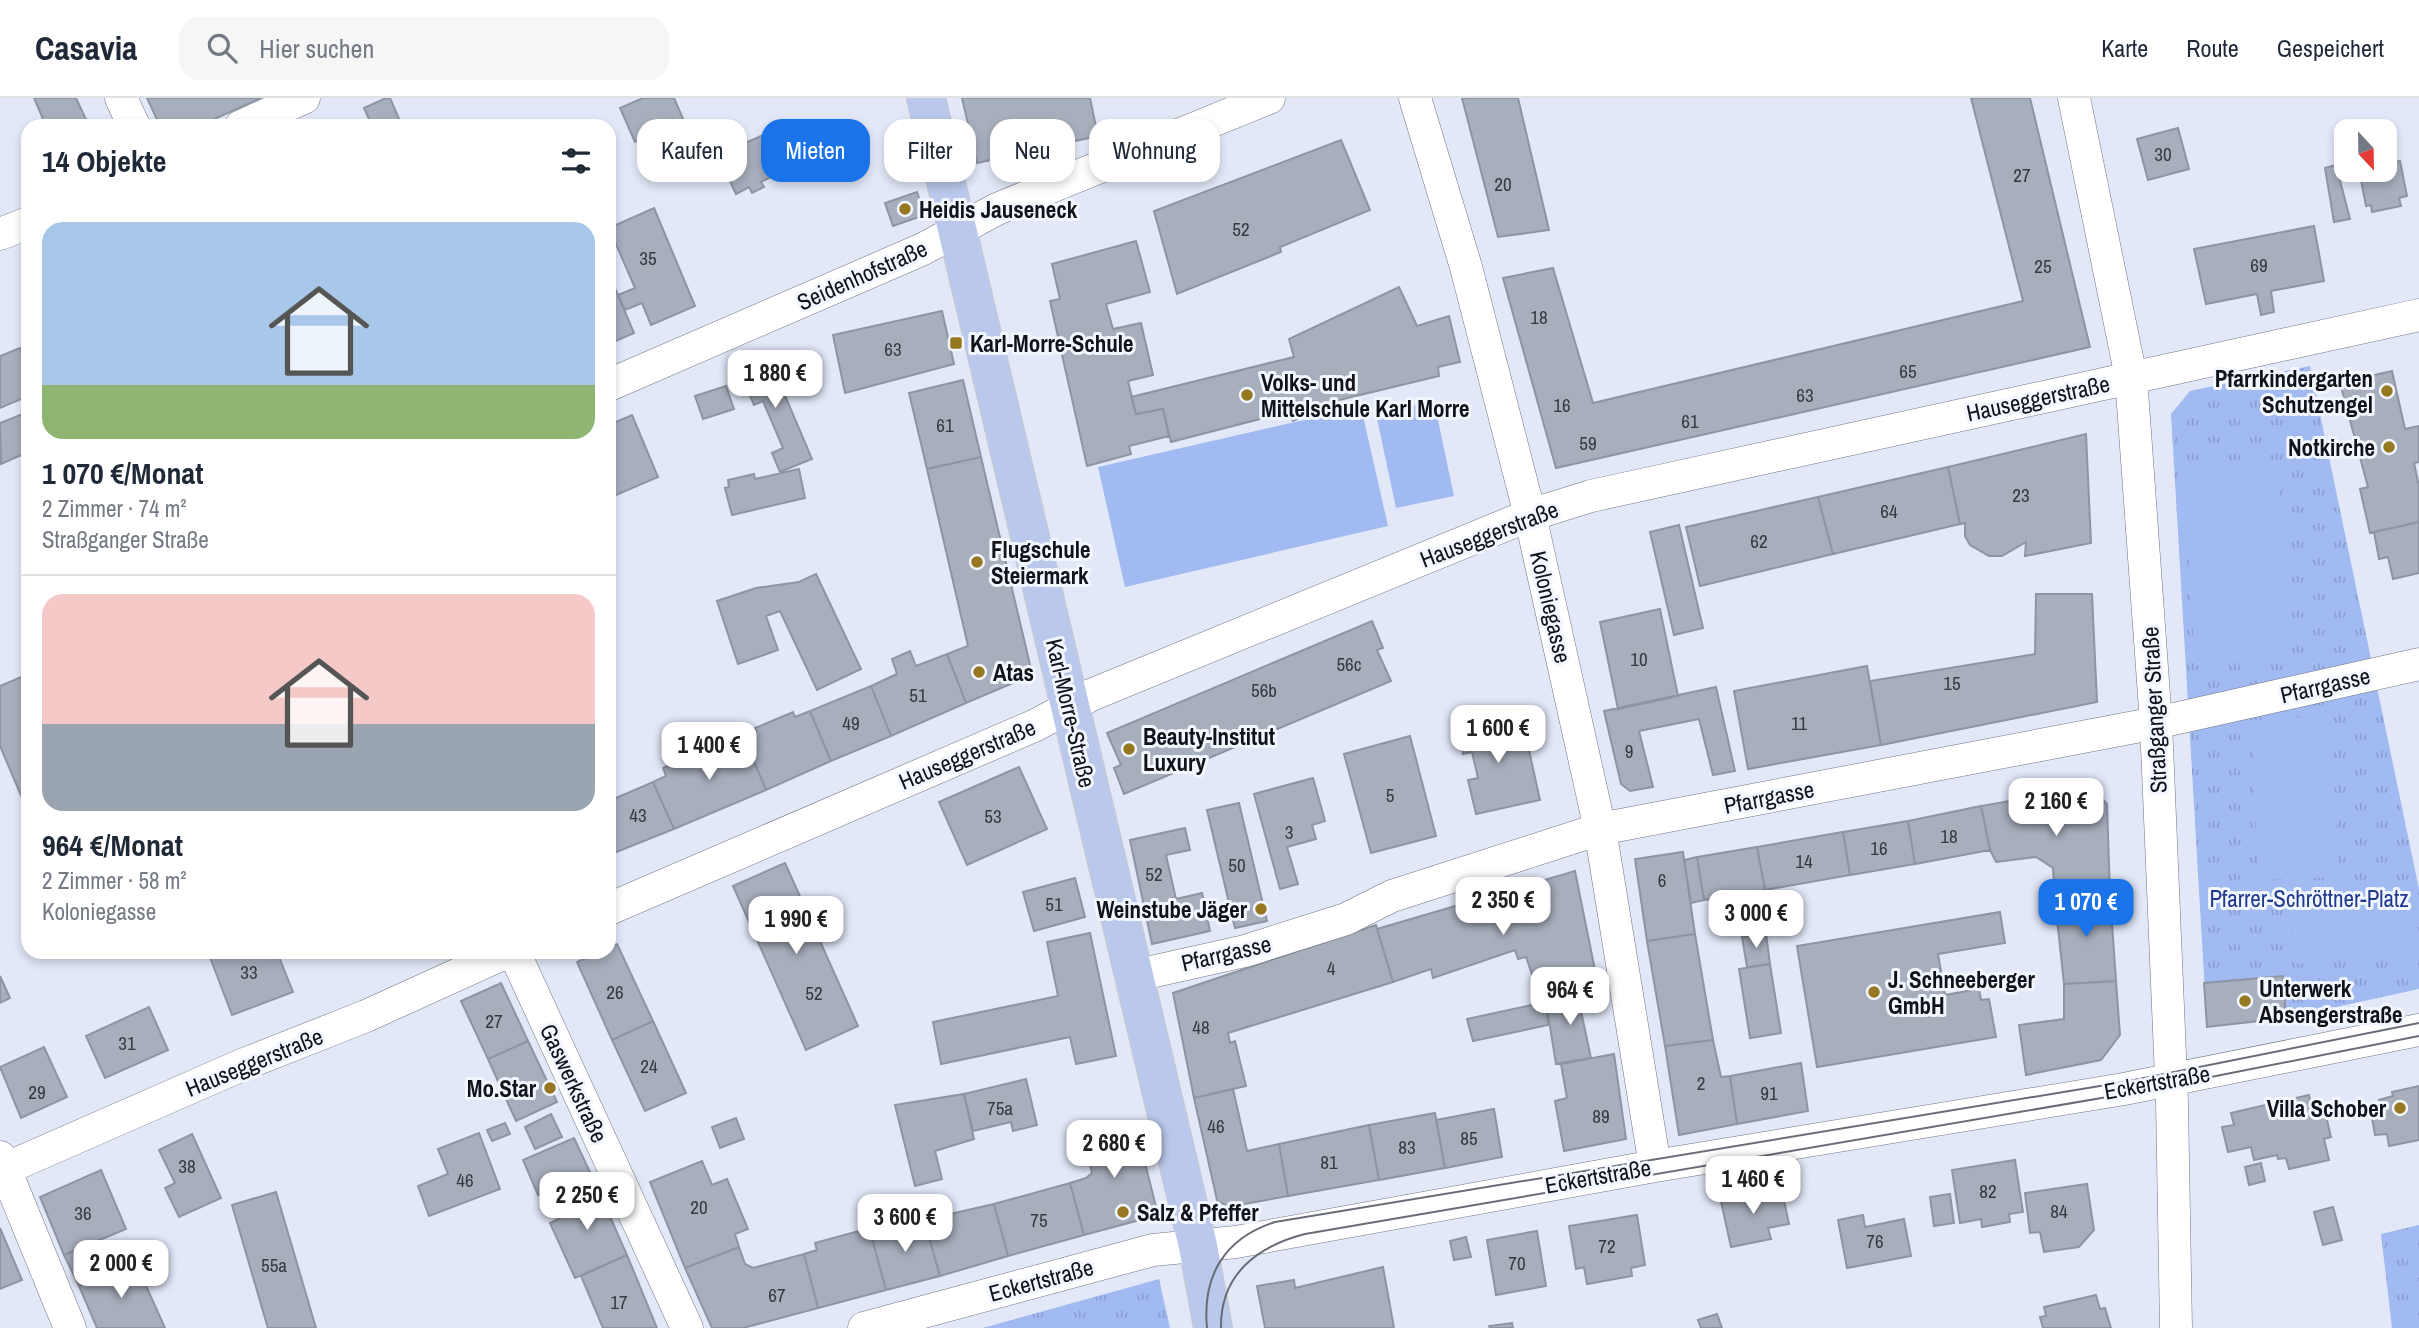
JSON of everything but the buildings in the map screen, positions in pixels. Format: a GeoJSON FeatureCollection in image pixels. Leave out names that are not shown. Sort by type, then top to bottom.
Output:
{"type":"FeatureCollection","features":[{"type":"Feature","properties":{"kind":"main road","name":"Karl-Morre-Straße"},"geometry":{"type":"LineString","coordinates":[[926,98],[1198,1246],[1213,1328]]}},
{"type":"Feature","properties":{"kind":"street"},"geometry":{"type":"LineString","coordinates":[[121,98],[131,119]]}},
{"type":"Feature","properties":{"kind":"street"},"geometry":{"type":"LineString","coordinates":[[257,119],[304,98]]}},
{"type":"Feature","properties":{"kind":"street","name":"Seidenhofstraße"},"geometry":{"type":"LineString","coordinates":[[616,382],[923,249],[997,209],[1269,98]]}},
{"type":"Feature","properties":{"kind":"street","name":"Koloniegasse"},"geometry":{"type":"LineString","coordinates":[[1415,98],[1466,267],[1530,514],[1600,829],[1655,1166]]}},
{"type":"Feature","properties":{"kind":"street","name":"Straßganger Straße"},"geometry":{"type":"LineString","coordinates":[[2074,98],[2131,377],[2156,723],[2171,1080],[2176,1328]]}},
{"type":"Feature","properties":{"kind":"street"},"geometry":{"type":"LineString","coordinates":[[0,234],[21,226]]}},
{"type":"Feature","properties":{"kind":"street","name":"Hauseggerstraße"},"geometry":{"type":"LineString","coordinates":[[616,906],[1071,709],[1091,695],[1530,514],[1591,496],[2419,314]]}},
{"type":"Feature","properties":{"kind":"street","name":"Pfarrgasse"},"geometry":{"type":"LineString","coordinates":[[1133,976],[1245,951],[1346,919],[1392,896],[1600,829],[2156,723],[2419,664]]}},
{"type":"Feature","properties":{"kind":"street","name":"Hauseggerstraße"},"geometry":{"type":"LineString","coordinates":[[2,1165],[366,1016],[492,959]]}},
{"type":"Feature","properties":{"kind":"street","name":"Gaswerkstraße"},"geometry":{"type":"LineString","coordinates":[[517,959],[687,1328]]}},
{"type":"Feature","properties":{"kind":"street","name":"Eckertstraße"},"geometry":{"type":"LineString","coordinates":[[864,1328],[1153,1250],[1198,1246],[2171,1080],[2419,1030]]}},
{"type":"Feature","properties":{"kind":"street"},"geometry":{"type":"LineString","coordinates":[[2,1165],[70,1328]]}},
{"type":"Feature","properties":{"kind":"green space","name":"Pfarrer-Schröttner-Platz"},"geometry":{"type":"Polygon","coordinates":[[[2310,366],[2419,889],[2419,989],[2286,1018],[2207,1027],[2171,414],[2190,391],[2310,366]]]}},
{"type":"Feature","properties":{"kind":"green space"},"geometry":{"type":"Polygon","coordinates":[[[1434,401],[1454,496],[1396,508],[1376,414],[1434,401]]]}},
{"type":"Feature","properties":{"kind":"green space"},"geometry":{"type":"Polygon","coordinates":[[[1361,407],[1388,526],[1125,587],[1098,467],[1361,407]]]}},
{"type":"Feature","properties":{"kind":"green space"},"geometry":{"type":"Polygon","coordinates":[[[2278,459],[2290,658],[2195,665],[2183,465],[2278,459]]]}},
{"type":"Feature","properties":{"kind":"green space"},"geometry":{"type":"Polygon","coordinates":[[[2331,716],[2338,877],[2258,880],[2251,720],[2331,716]]]}},
{"type":"Feature","properties":{"kind":"green space"},"geometry":{"type":"Polygon","coordinates":[[[2415,887],[2419,956],[2295,964],[2290,894],[2415,887]]]}},
{"type":"Feature","properties":{"kind":"green space"},"geometry":{"type":"Polygon","coordinates":[[[2419,1225],[2419,1328],[2392,1328],[2381,1234],[2419,1225]]]}},
{"type":"Feature","properties":{"kind":"green space"},"geometry":{"type":"Polygon","coordinates":[[[1159,1279],[1170,1328],[982,1328],[990,1326],[1159,1279]]]}},
{"type":"Feature","properties":{"kind":"tram line"},"geometry":{"type":"LineString","coordinates":[[1207,1328],[1208,1291],[1220,1261],[1243,1238],[1275,1222],[2124,1082],[2419,1023]]}},
{"type":"Feature","properties":{"kind":"tram line"},"geometry":{"type":"LineString","coordinates":[[1221,1328],[1222,1309],[1227,1292],[1245,1265],[1272,1246],[1305,1234],[2125,1094],[2419,1036]]}},
{"type":"Feature","properties":{"kind":"place","name":"Heidis Jauseneck"},"geometry":{"type":"Point","coordinates":[905,209]}},
{"type":"Feature","properties":{"kind":"place","name":"Karl-Morre-Schule"},"geometry":{"type":"Point","coordinates":[956,343]}},
{"type":"Feature","properties":{"kind":"place","name":"Pfarrkindergarten Schutzengel"},"geometry":{"type":"Point","coordinates":[2387,391]}},
{"type":"Feature","properties":{"kind":"place","name":"Volks- und Mittelschule Karl Morre"},"geometry":{"type":"Point","coordinates":[1247,395]}},
{"type":"Feature","properties":{"kind":"place","name":"Notkirche"},"geometry":{"type":"Point","coordinates":[2389,447]}},
{"type":"Feature","properties":{"kind":"place","name":"Flugschule Steiermark"},"geometry":{"type":"Point","coordinates":[977,562]}},
{"type":"Feature","properties":{"kind":"place","name":"Atas"},"geometry":{"type":"Point","coordinates":[979,672]}},
{"type":"Feature","properties":{"kind":"place","name":"Beauty-Institut Luxury"},"geometry":{"type":"Point","coordinates":[1129,749]}},
{"type":"Feature","properties":{"kind":"place","name":"Weinstube Jäger"},"geometry":{"type":"Point","coordinates":[1261,909]}},
{"type":"Feature","properties":{"kind":"place","name":"J. Schneeberger GmbH"},"geometry":{"type":"Point","coordinates":[1874,992]}},
{"type":"Feature","properties":{"kind":"place","name":"Unterwerk Absengerstraße"},"geometry":{"type":"Point","coordinates":[2245,1001]}},
{"type":"Feature","properties":{"kind":"place","name":"Mo.Star"},"geometry":{"type":"Point","coordinates":[550,1088]}},
{"type":"Feature","properties":{"kind":"place","name":"Villa Schober"},"geometry":{"type":"Point","coordinates":[2400,1108]}},
{"type":"Feature","properties":{"kind":"place","name":"Salz & Pfeffer"},"geometry":{"type":"Point","coordinates":[1123,1212]}}]}
